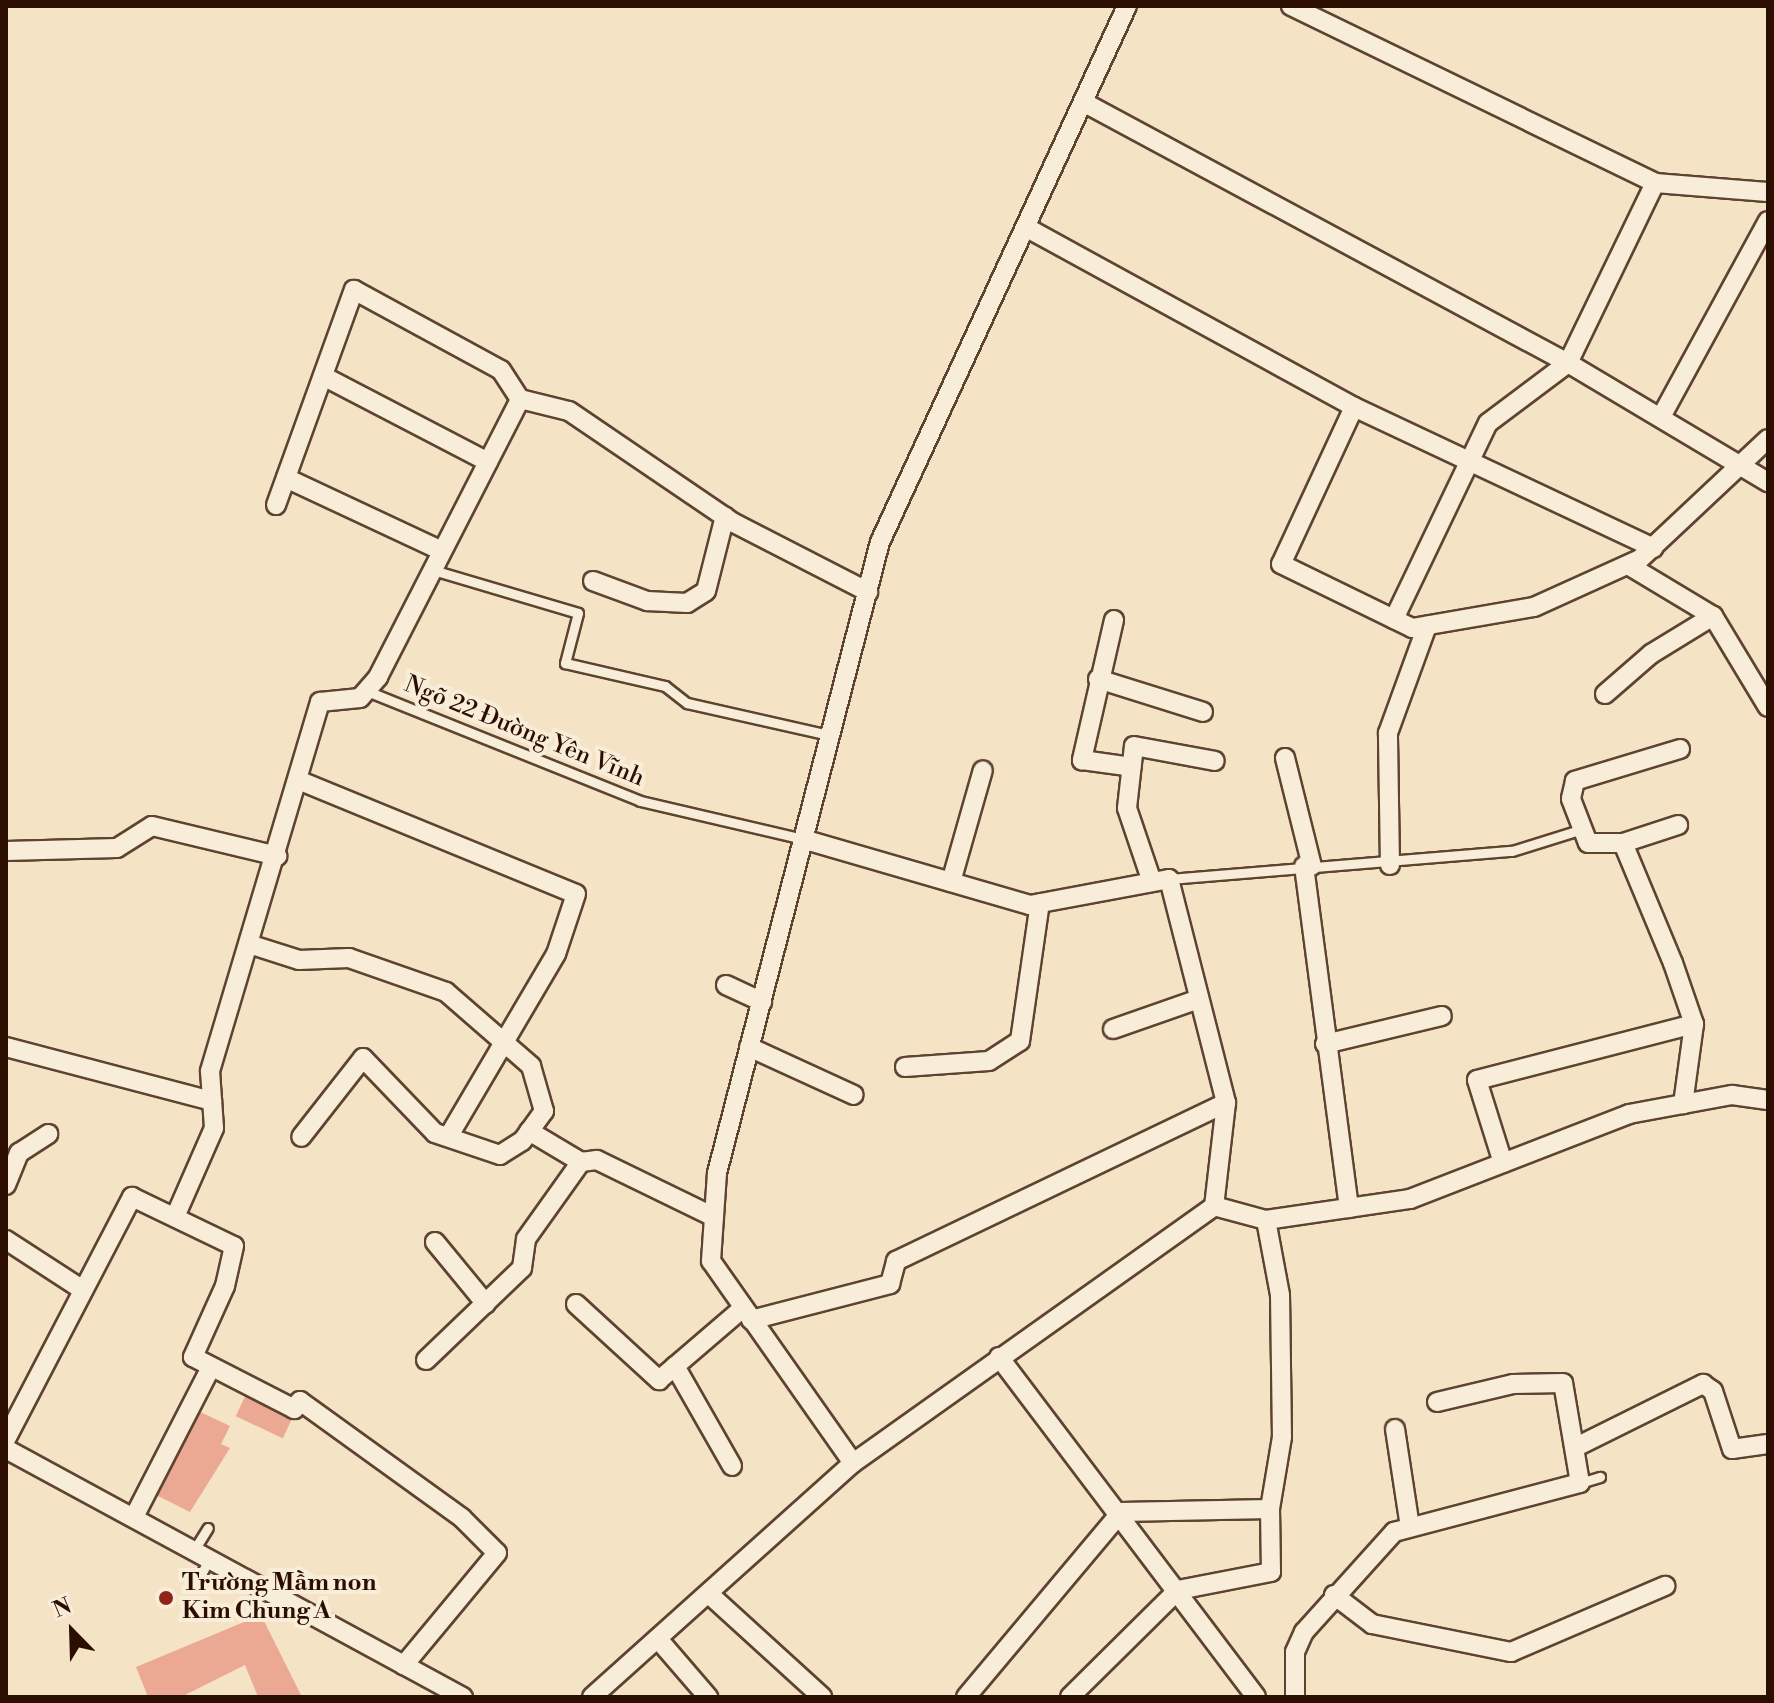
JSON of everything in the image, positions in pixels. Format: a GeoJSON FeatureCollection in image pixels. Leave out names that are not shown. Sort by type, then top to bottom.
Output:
{"type":"FeatureCollection","features":[{"type":"Feature","properties":{"kind":"street"},"geometry":{"type":"LineString","coordinates":[[853,1463],[711,1261],[717,1173],[806,840],[829,735],[880,542],[1029,229],[1127,6]]}},
{"type":"Feature","properties":{"kind":"street"},"geometry":{"type":"LineString","coordinates":[[1291,6],[1655,183],[1768,192]]}},
{"type":"Feature","properties":{"kind":"street"},"geometry":{"type":"LineString","coordinates":[[1327,23],[1335,6]]}},
{"type":"Feature","properties":{"kind":"street"},"geometry":{"type":"LineString","coordinates":[[1083,102],[1568,363],[1742,462],[1768,482]]}},
{"type":"Feature","properties":{"kind":"street"},"geometry":{"type":"LineString","coordinates":[[1394,619],[1488,423],[1568,363],[1655,183]]}},
{"type":"Feature","properties":{"kind":"street"},"geometry":{"type":"LineString","coordinates":[[1661,417],[1768,221]]}},
{"type":"Feature","properties":{"kind":"street"},"geometry":{"type":"LineString","coordinates":[[1029,229],[1354,407],[1653,548]]}},
{"type":"Feature","properties":{"kind":"street"},"geometry":{"type":"LineString","coordinates":[[276,505],[354,290],[501,370],[520,399],[569,411],[725,516],[868,592]]}},
{"type":"Feature","properties":{"kind":"street"},"geometry":{"type":"LineString","coordinates":[[323,376],[488,462]]}},
{"type":"Feature","properties":{"kind":"street"},"geometry":{"type":"LineString","coordinates":[[175,1217],[214,1128],[210,1071],[252,945],[320,702],[360,698],[367,691],[520,399]]}},
{"type":"Feature","properties":{"kind":"street"},"geometry":{"type":"LineString","coordinates":[[1354,407],[1281,564],[1394,619],[1427,626],[1534,607],[1628,565],[1653,548],[1768,439]]}},
{"type":"Feature","properties":{"kind":"street"},"geometry":{"type":"LineString","coordinates":[[286,478],[442,551]]}},
{"type":"Feature","properties":{"kind":"street"},"geometry":{"type":"LineString","coordinates":[[593,581],[647,601],[687,603],[706,591],[725,516]]}},
{"type":"Feature","properties":{"kind":"street"},"geometry":{"type":"LineString","coordinates":[[1628,565],[1713,616],[1768,707]]}},
{"type":"Feature","properties":{"kind":"street"},"geometry":{"type":"LineString","coordinates":[[1605,694],[1651,654],[1713,616]]}},
{"type":"Feature","properties":{"kind":"street"},"geometry":{"type":"LineString","coordinates":[[1114,620],[1098,679],[1082,760],[1132,767]]}},
{"type":"Feature","properties":{"kind":"street"},"geometry":{"type":"LineString","coordinates":[[1390,865],[1388,733],[1427,626]]}},
{"type":"Feature","properties":{"kind":"street"},"geometry":{"type":"LineString","coordinates":[[1098,679],[1203,712]]}},
{"type":"Feature","properties":{"kind":"street"},"geometry":{"type":"LineString","coordinates":[[592,1697],[853,1463],[1214,1206],[1226,1103],[1199,999],[1161,880],[1127,808],[1134,746],[1215,761]]}},
{"type":"Feature","properties":{"kind":"street"},"geometry":{"type":"LineString","coordinates":[[1678,825],[1623,843],[1588,843],[1571,799],[1575,781],[1680,749]]}},
{"type":"Feature","properties":{"kind":"street"},"geometry":{"type":"LineString","coordinates":[[1285,758],[1308,866],[1325,1044],[1349,1208]]}},
{"type":"Feature","properties":{"kind":"street"},"geometry":{"type":"LineString","coordinates":[[951,882],[983,770]]}},
{"type":"Feature","properties":{"kind":"street"},"geometry":{"type":"LineString","coordinates":[[298,780],[576,894],[556,954],[448,1137]]}},
{"type":"Feature","properties":{"kind":"street"},"geometry":{"type":"LineString","coordinates":[[6,851],[117,848],[152,826],[277,856]]}},
{"type":"Feature","properties":{"kind":"street"},"geometry":{"type":"LineString","coordinates":[[806,840],[951,882],[1040,903],[1161,880]]}},
{"type":"Feature","properties":{"kind":"street"},"geometry":{"type":"LineString","coordinates":[[1623,843],[1694,1024],[1683,1104]]}},
{"type":"Feature","properties":{"kind":"street"},"geometry":{"type":"LineString","coordinates":[[905,1067],[989,1061],[1020,1041],[1040,903]]}},
{"type":"Feature","properties":{"kind":"street"},"geometry":{"type":"LineString","coordinates":[[252,945],[299,960],[349,958],[446,992],[531,1066],[544,1111],[529,1131],[500,1155],[448,1137],[363,1058],[301,1137]]}},
{"type":"Feature","properties":{"kind":"street"},"geometry":{"type":"LineString","coordinates":[[726,985],[762,1002]]}},
{"type":"Feature","properties":{"kind":"street"},"geometry":{"type":"LineString","coordinates":[[1113,1029],[1199,999]]}},
{"type":"Feature","properties":{"kind":"street"},"geometry":{"type":"LineString","coordinates":[[1325,1044],[1442,1016]]}},
{"type":"Feature","properties":{"kind":"street"},"geometry":{"type":"LineString","coordinates":[[1503,1163],[1477,1080],[1694,1024]]}},
{"type":"Feature","properties":{"kind":"street"},"geometry":{"type":"LineString","coordinates":[[6,1047],[212,1101]]}},
{"type":"Feature","properties":{"kind":"street"},"geometry":{"type":"LineString","coordinates":[[749,1047],[854,1095]]}},
{"type":"Feature","properties":{"kind":"street"},"geometry":{"type":"LineString","coordinates":[[1214,1206],[1266,1220],[1410,1199],[1629,1114],[1732,1095],[1768,1100]]}},
{"type":"Feature","properties":{"kind":"street"},"geometry":{"type":"LineString","coordinates":[[576,1304],[659,1380],[747,1314],[890,1284],[896,1261],[1226,1103]]}},
{"type":"Feature","properties":{"kind":"street"},"geometry":{"type":"LineString","coordinates":[[529,1131],[581,1162],[597,1160],[714,1217]]}},
{"type":"Feature","properties":{"kind":"street"},"geometry":{"type":"LineString","coordinates":[[6,1185],[19,1153],[48,1134]]}},
{"type":"Feature","properties":{"kind":"street"},"geometry":{"type":"LineString","coordinates":[[426,1360],[522,1268],[526,1239],[581,1162]]}},
{"type":"Feature","properties":{"kind":"street"},"geometry":{"type":"LineString","coordinates":[[6,1439],[132,1197],[234,1246],[193,1357],[210,1369],[294,1409],[300,1401],[493,1542],[495,1562],[404,1665]]}},
{"type":"Feature","properties":{"kind":"street"},"geometry":{"type":"LineString","coordinates":[[1070,1697],[1178,1590],[1271,1572],[1270,1509],[1282,1437],[1281,1358],[1280,1295],[1266,1220]]}},
{"type":"Feature","properties":{"kind":"street"},"geometry":{"type":"LineString","coordinates":[[6,1240],[83,1290]]}},
{"type":"Feature","properties":{"kind":"street"},"geometry":{"type":"LineString","coordinates":[[435,1242],[486,1304]]}},
{"type":"Feature","properties":{"kind":"street"},"geometry":{"type":"LineString","coordinates":[[999,1357],[1121,1512],[1256,1697]]}},
{"type":"Feature","properties":{"kind":"street"},"geometry":{"type":"LineString","coordinates":[[675,1366],[732,1466]]}},
{"type":"Feature","properties":{"kind":"street"},"geometry":{"type":"LineString","coordinates":[[134,1517],[210,1369]]}},
{"type":"Feature","properties":{"kind":"street"},"geometry":{"type":"LineString","coordinates":[[1295,1697],[1295,1652],[1334,1595],[1369,1552],[1410,1527],[1580,1483],[1578,1446],[1563,1383],[1513,1384],[1437,1402]]}},
{"type":"Feature","properties":{"kind":"street"},"geometry":{"type":"LineString","coordinates":[[1578,1446],[1703,1384],[1713,1391],[1732,1449],[1768,1444]]}},
{"type":"Feature","properties":{"kind":"street"},"geometry":{"type":"LineString","coordinates":[[1395,1429],[1410,1527]]}},
{"type":"Feature","properties":{"kind":"street"},"geometry":{"type":"LineString","coordinates":[[6,1449],[463,1697]]}},
{"type":"Feature","properties":{"kind":"street"},"geometry":{"type":"LineString","coordinates":[[1121,1512],[1270,1509]]}},
{"type":"Feature","properties":{"kind":"street"},"geometry":{"type":"LineString","coordinates":[[966,1697],[1020,1641],[1121,1512]]}},
{"type":"Feature","properties":{"kind":"street"},"geometry":{"type":"LineString","coordinates":[[1334,1595],[1372,1624],[1511,1652],[1665,1586]]}},
{"type":"Feature","properties":{"kind":"street"},"geometry":{"type":"LineString","coordinates":[[709,1594],[822,1697]]}},
{"type":"Feature","properties":{"kind":"street"},"geometry":{"type":"LineString","coordinates":[[658,1639],[708,1697]]}},
{"type":"Feature","properties":{"kind":"lane"},"geometry":{"type":"LineString","coordinates":[[433,570],[578,613],[565,663],[665,686],[687,703],[829,735]]}},
{"type":"Feature","properties":{"kind":"lane","name":"Ngõ 22 Đường Yên Vĩnh"},"geometry":{"type":"LineString","coordinates":[[367,691],[640,801],[729,816],[806,840]]}},
{"type":"Feature","properties":{"kind":"lane"},"geometry":{"type":"LineString","coordinates":[[1161,880],[1308,866],[1390,865],[1512,851],[1582,829]]}},
{"type":"Feature","properties":{"kind":"lane"},"geometry":{"type":"LineString","coordinates":[[1580,1483],[1600,1477]]}},
{"type":"Feature","properties":{"kind":"lane"},"geometry":{"type":"LineString","coordinates":[[197,1582],[208,1528]]}},
{"type":"Feature","properties":{"kind":"building"},"geometry":{"type":"Polygon","coordinates":[[[248,1390],[295,1412],[283,1438],[236,1416],[248,1390]]]}},
{"type":"Feature","properties":{"kind":"building"},"geometry":{"type":"Polygon","coordinates":[[[196,1410],[230,1426],[221,1444],[230,1448],[190,1512],[154,1494],[196,1410]]]}},
{"type":"Feature","properties":{"kind":"building"},"geometry":{"type":"Polygon","coordinates":[[[261,1615],[302,1697],[258,1697],[245,1665],[181,1697],[148,1697],[136,1667],[261,1615]]]}},
{"type":"Feature","properties":{"kind":"place","name":"Trường Mầm non Kim Chung A"},"geometry":{"type":"Point","coordinates":[166,1598]}}]}
